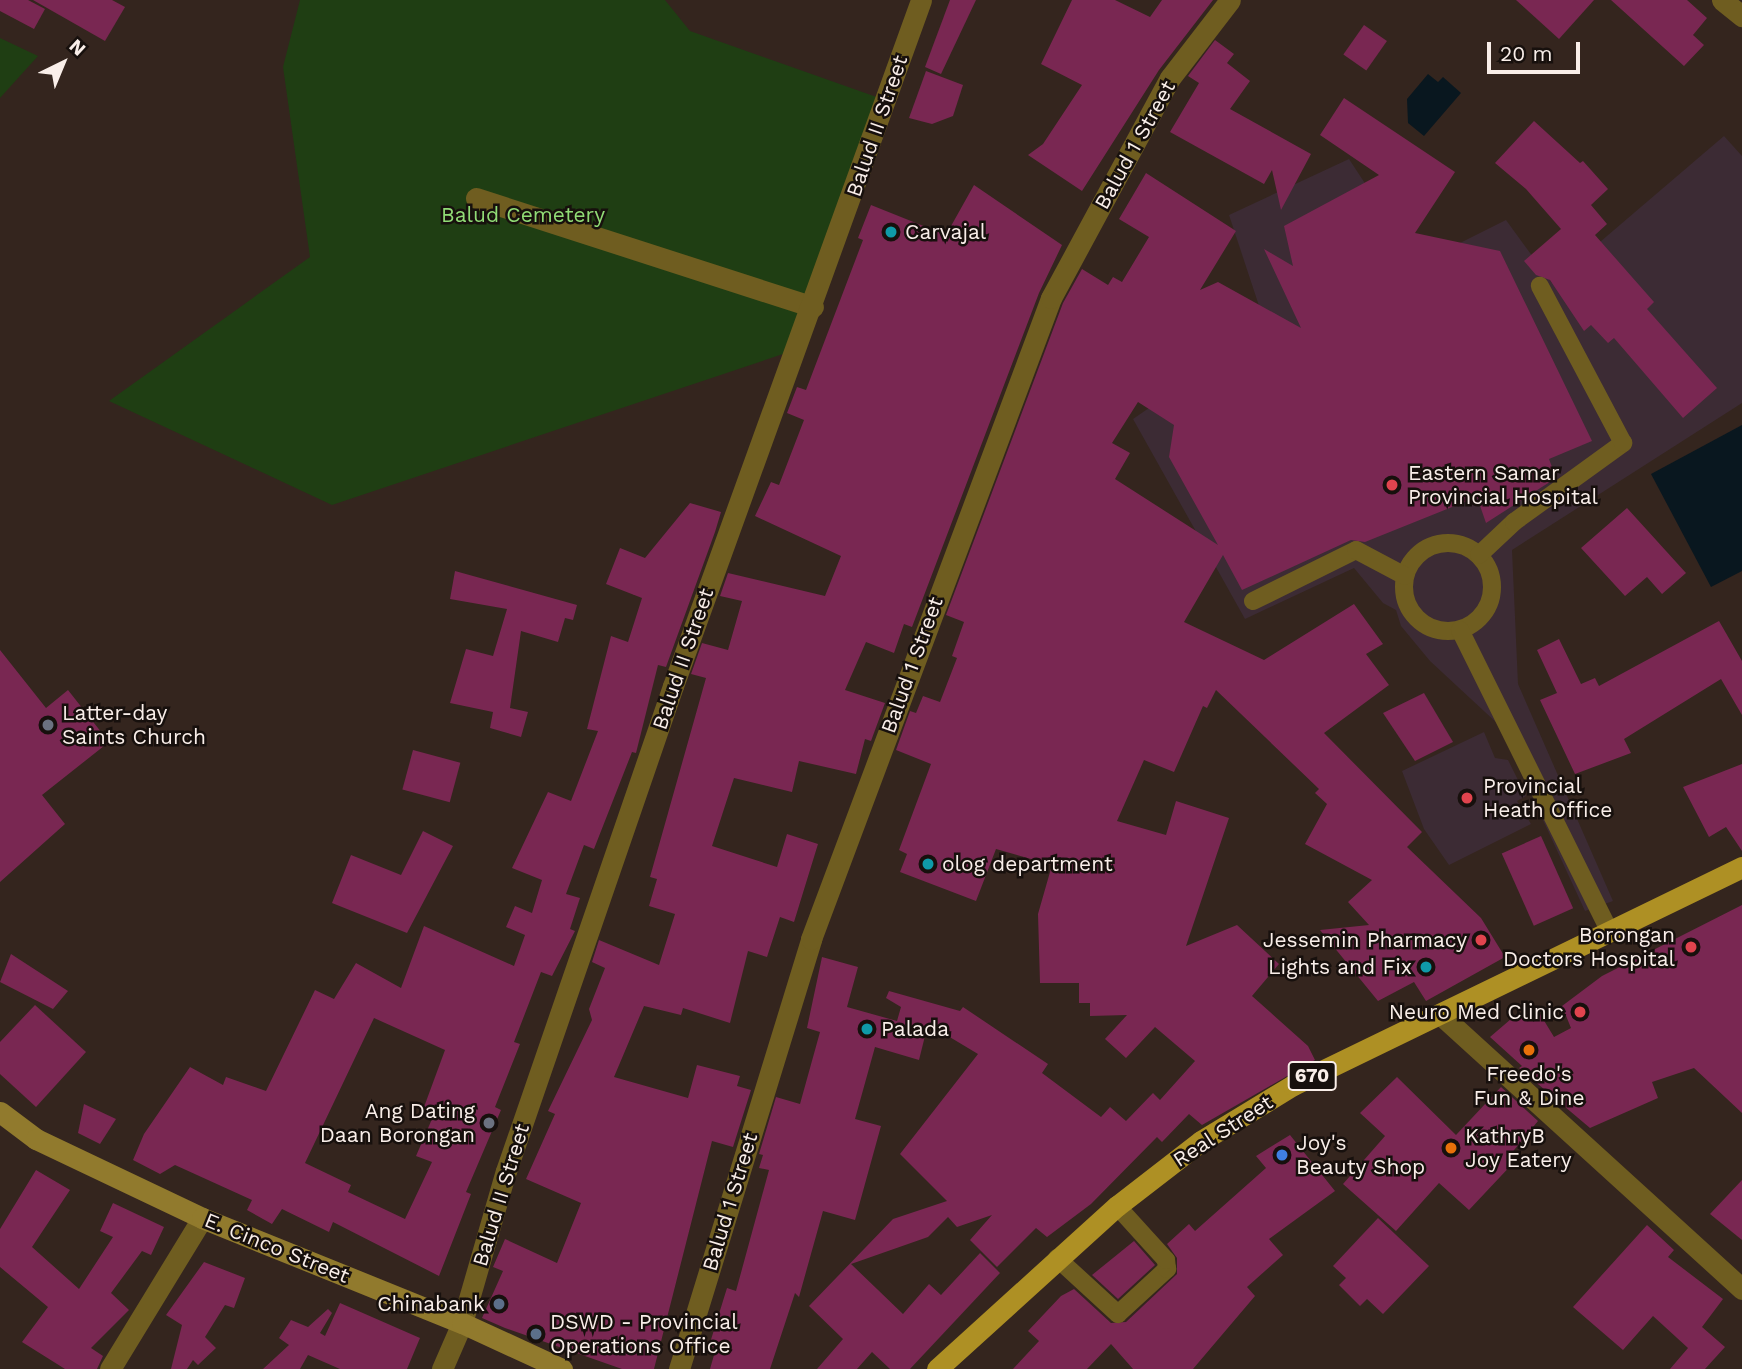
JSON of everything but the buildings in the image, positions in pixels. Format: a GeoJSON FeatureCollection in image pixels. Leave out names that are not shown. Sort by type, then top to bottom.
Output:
{"type":"FeatureCollection","features":[{"type":"Feature","properties":{"kind":"main road","name":"Real Street"},"geometry":{"type":"LineString","coordinates":[[937,1369],[1117,1206],[1201,1141],[1293,1085],[1742,867]]}},
{"type":"Feature","properties":{"kind":"street","name":"Balud II Street"},"geometry":{"type":"LineString","coordinates":[[442,1369],[462,1323],[506,1171],[668,699],[813,307],[921,0]]}},
{"type":"Feature","properties":{"kind":"street","name":"Balud 1 Street"},"geometry":{"type":"LineString","coordinates":[[679,1369],[811,939],[1051,298],[1170,78],[1230,0]]}},
{"type":"Feature","properties":{"kind":"street"},"geometry":{"type":"LineString","coordinates":[[475,198],[813,307]]}},
{"type":"Feature","properties":{"kind":"street"},"geometry":{"type":"LineString","coordinates":[[1441,1015],[1742,1289]]}},
{"type":"Feature","properties":{"kind":"street","name":"E. Cinco Street"},"geometry":{"type":"LineString","coordinates":[[0,1112],[36,1139],[202,1218],[462,1323],[562,1369]]}},
{"type":"Feature","properties":{"kind":"street"},"geometry":{"type":"LineString","coordinates":[[110,1369],[202,1218]]}},
{"type":"Feature","properties":{"kind":"lane"},"geometry":{"type":"LineString","coordinates":[[1479,555],[1514,522],[1623,443],[1540,286]]}},
{"type":"Feature","properties":{"kind":"lane"},"geometry":{"type":"LineString","coordinates":[[1456,543],[1479,555],[1492,578],[1489,604],[1482,616],[1460,630],[1434,629],[1414,615],[1404,591],[1405,576],[1414,558],[1433,545],[1456,543]]}},
{"type":"Feature","properties":{"kind":"lane"},"geometry":{"type":"LineString","coordinates":[[1253,601],[1356,550],[1405,576]]}},
{"type":"Feature","properties":{"kind":"lane"},"geometry":{"type":"LineString","coordinates":[[1460,630],[1609,930]]}},
{"type":"Feature","properties":{"kind":"lane"},"geometry":{"type":"LineString","coordinates":[[1057,1258],[1118,1314],[1167,1269],[1166,1260],[1117,1206]]}},
{"type":"Feature","properties":{"kind":"shaded area"},"geometry":{"type":"Polygon","coordinates":[[[1428,74],[1438,82],[1443,77],[1461,93],[1424,136],[1408,123],[1407,99],[1428,74]]]}},
{"type":"Feature","properties":{"kind":"shaded area","name":"Eastern Samar Provincial Hospital"},"geometry":{"type":"Polygon","coordinates":[[[1724,136],[1742,156],[1742,403],[1512,550],[1518,684],[1613,901],[1585,911],[1499,725],[1430,661],[1401,626],[1396,610],[1383,603],[1354,568],[1245,619],[1133,419],[1266,327],[1229,215],[1349,159],[1418,264],[1506,220],[1552,283],[1724,136]]]}},
{"type":"Feature","properties":{"kind":"shaded area"},"geometry":{"type":"Polygon","coordinates":[[[1742,425],[1742,571],[1711,587],[1651,474],[1742,425]]]}},
{"type":"Feature","properties":{"kind":"shaded area","name":"Provincial Heath Office"},"geometry":{"type":"Polygon","coordinates":[[[1484,732],[1495,758],[1508,760],[1526,796],[1517,801],[1531,824],[1449,865],[1424,829],[1402,771],[1484,732]]]}},
{"type":"Feature","properties":{"kind":"green space","name":"Balud Cemetery"},"geometry":{"type":"Polygon","coordinates":[[[300,0],[665,0],[690,31],[885,100],[798,349],[332,505],[109,401],[310,257],[283,67],[300,0]]]}},
{"type":"Feature","properties":{"kind":"green space"},"geometry":{"type":"Polygon","coordinates":[[[0,38],[38,56],[0,98],[0,38]]]}},
{"type":"Feature","properties":{"kind":"place","name":"Carvajal"},"geometry":{"type":"Point","coordinates":[891,232]}},
{"type":"Feature","properties":{"kind":"place","name":"Eastern Samar Provincial Hospital"},"geometry":{"type":"Point","coordinates":[1392,485]}},
{"type":"Feature","properties":{"kind":"place","name":"Latter-day Saints Church"},"geometry":{"type":"Point","coordinates":[48,725]}},
{"type":"Feature","properties":{"kind":"place","name":"Provincial Heath Office"},"geometry":{"type":"Point","coordinates":[1467,798]}},
{"type":"Feature","properties":{"kind":"place","name":"olog department"},"geometry":{"type":"Point","coordinates":[928,864]}},
{"type":"Feature","properties":{"kind":"place","name":"Jessemin Pharmacy"},"geometry":{"type":"Point","coordinates":[1481,940]}},
{"type":"Feature","properties":{"kind":"place","name":"Borongan Doctors Hospital"},"geometry":{"type":"Point","coordinates":[1691,947]}},
{"type":"Feature","properties":{"kind":"place","name":"Lights and Fix"},"geometry":{"type":"Point","coordinates":[1426,967]}},
{"type":"Feature","properties":{"kind":"place","name":"Neuro Med Clinic"},"geometry":{"type":"Point","coordinates":[1580,1012]}},
{"type":"Feature","properties":{"kind":"place","name":"Palada"},"geometry":{"type":"Point","coordinates":[867,1029]}},
{"type":"Feature","properties":{"kind":"place","name":"Freedo's Fun & Dine"},"geometry":{"type":"Point","coordinates":[1529,1050]}},
{"type":"Feature","properties":{"kind":"place","name":"Ang Dating Daan Borongan"},"geometry":{"type":"Point","coordinates":[489,1123]}},
{"type":"Feature","properties":{"kind":"place","name":"KathryB Joy Eatery"},"geometry":{"type":"Point","coordinates":[1451,1148]}},
{"type":"Feature","properties":{"kind":"place","name":"Joy's Beauty Shop"},"geometry":{"type":"Point","coordinates":[1282,1155]}},
{"type":"Feature","properties":{"kind":"place","name":"Chinabank"},"geometry":{"type":"Point","coordinates":[499,1304]}},
{"type":"Feature","properties":{"kind":"place","name":"DSWD - Provincial Operations Office"},"geometry":{"type":"Point","coordinates":[536,1334]}}]}
